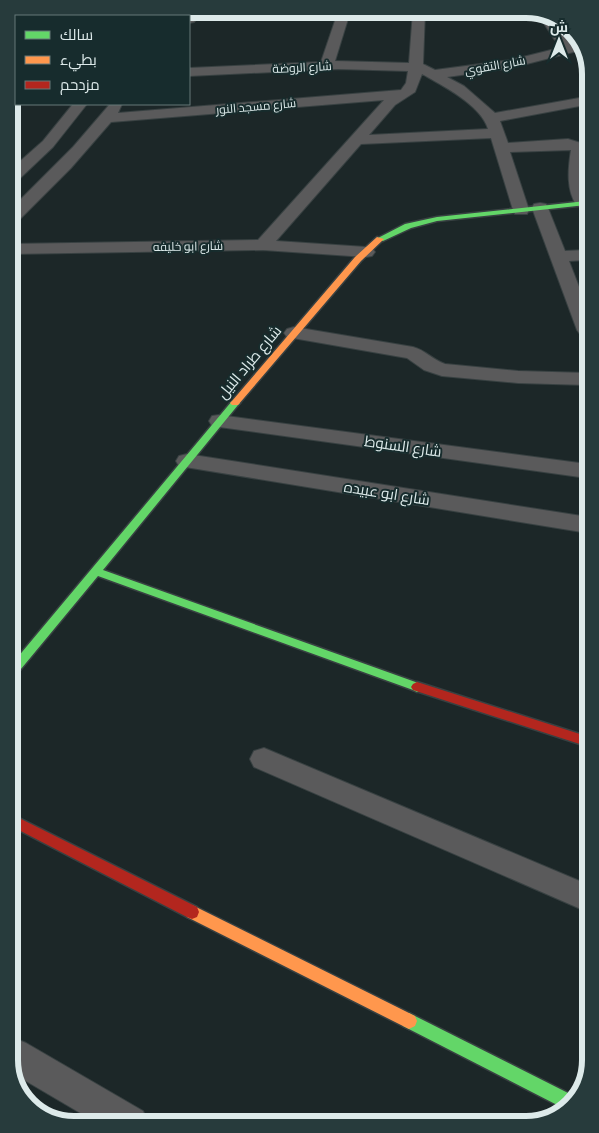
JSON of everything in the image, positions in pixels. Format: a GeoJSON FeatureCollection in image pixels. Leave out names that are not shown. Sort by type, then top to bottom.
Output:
{"type":"FeatureCollection","features":[{"type":"Feature","properties":{"kind":"street"},"geometry":{"type":"LineString","coordinates":[[327,66],[342,18]]}},
{"type":"Feature","properties":{"kind":"street"},"geometry":{"type":"LineString","coordinates":[[263,244],[390,102],[412,87],[418,18]]}},
{"type":"Feature","properties":{"kind":"street"},"geometry":{"type":"LineString","coordinates":[[550,23],[559,36],[573,44]]}},
{"type":"Feature","properties":{"kind":"street","name":"شارع التقوي"},"geometry":{"type":"LineString","coordinates":[[436,74],[511,64],[575,48]]}},
{"type":"Feature","properties":{"kind":"street","name":"شارع الروضة"},"geometry":{"type":"LineString","coordinates":[[190,72],[327,66],[415,66]]}},
{"type":"Feature","properties":{"kind":"street"},"geometry":{"type":"LineString","coordinates":[[415,66],[436,74],[459,89],[492,118],[521,210]]}},
{"type":"Feature","properties":{"kind":"street","name":"شارع مسجد النور"},"geometry":{"type":"LineString","coordinates":[[107,118],[404,94]]}},
{"type":"Feature","properties":{"kind":"street"},"geometry":{"type":"LineString","coordinates":[[492,118],[582,102]]}},
{"type":"Feature","properties":{"kind":"street"},"geometry":{"type":"LineString","coordinates":[[18,172],[62,129],[79,105]]}},
{"type":"Feature","properties":{"kind":"street"},"geometry":{"type":"LineString","coordinates":[[18,211],[65,165],[116,105]]}},
{"type":"Feature","properties":{"kind":"street"},"geometry":{"type":"LineString","coordinates":[[357,140],[500,141],[568,144],[579,147],[576,171],[578,190],[582,199]]}},
{"type":"Feature","properties":{"kind":"street"},"geometry":{"type":"LineString","coordinates":[[18,158],[32,160]]}},
{"type":"Feature","properties":{"kind":"street","name":"شارع طراد النيل"},"geometry":{"type":"LineString","coordinates":[[18,665],[219,421],[294,333],[366,252],[381,238],[408,226],[437,219],[582,203]]}},
{"type":"Feature","properties":{"kind":"street"},"geometry":{"type":"LineString","coordinates":[[540,208],[582,317]]}},
{"type":"Feature","properties":{"kind":"street","name":"شارع ابو خليفه"},"geometry":{"type":"LineString","coordinates":[[18,249],[263,244],[366,252]]}},
{"type":"Feature","properties":{"kind":"street"},"geometry":{"type":"LineString","coordinates":[[559,256],[582,255]]}},
{"type":"Feature","properties":{"kind":"street"},"geometry":{"type":"LineString","coordinates":[[294,333],[413,353],[432,366],[442,370],[518,377],[582,379]]}},
{"type":"Feature","properties":{"kind":"street","name":"شارع السنوط"},"geometry":{"type":"LineString","coordinates":[[219,421],[582,470]]}},
{"type":"Feature","properties":{"kind":"street","name":"شارع ابو عبيده"},"geometry":{"type":"LineString","coordinates":[[187,461],[582,524]]}},
{"type":"Feature","properties":{"kind":"street"},"geometry":{"type":"LineString","coordinates":[[95,571],[391,679],[582,740]]}},
{"type":"Feature","properties":{"kind":"street"},"geometry":{"type":"LineString","coordinates":[[264,759],[582,896]]}},
{"type":"Feature","properties":{"kind":"street"},"geometry":{"type":"LineString","coordinates":[[18,825],[564,1100]]}},
{"type":"Feature","properties":{"kind":"street"},"geometry":{"type":"LineString","coordinates":[[18,1057],[116,1115]]}},
{"type":"Feature","properties":{"kind":"traffic: fast"},"geometry":{"type":"LineString","coordinates":[[380,239],[408,226],[437,219],[582,203]]}},
{"type":"Feature","properties":{"kind":"traffic: fast"},"geometry":{"type":"LineString","coordinates":[[18,665],[235,403]]}},
{"type":"Feature","properties":{"kind":"traffic: fast"},"geometry":{"type":"LineString","coordinates":[[95,571],[417,687]]}},
{"type":"Feature","properties":{"kind":"traffic: fast"},"geometry":{"type":"LineString","coordinates":[[409,1021],[564,1100]]}},
{"type":"Feature","properties":{"kind":"traffic: slow"},"geometry":{"type":"LineString","coordinates":[[235,403],[358,259],[380,239]]}},
{"type":"Feature","properties":{"kind":"traffic: slow"},"geometry":{"type":"LineString","coordinates":[[192,912],[409,1021]]}},
{"type":"Feature","properties":{"kind":"traffic: jam"},"geometry":{"type":"LineString","coordinates":[[417,687],[582,740]]}},
{"type":"Feature","properties":{"kind":"traffic: jam"},"geometry":{"type":"LineString","coordinates":[[18,824],[192,912]]}}]}
